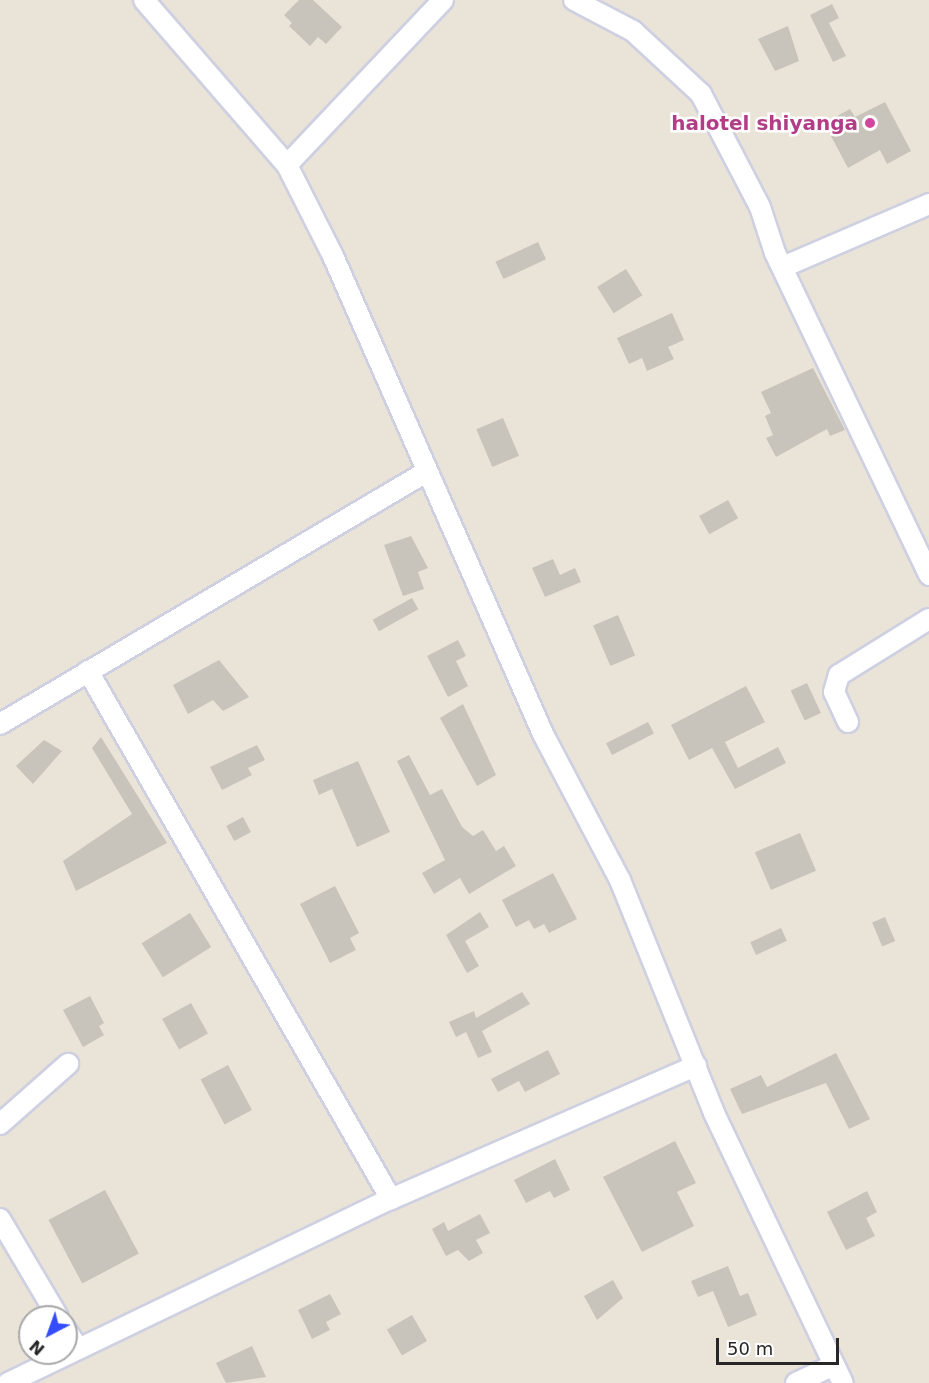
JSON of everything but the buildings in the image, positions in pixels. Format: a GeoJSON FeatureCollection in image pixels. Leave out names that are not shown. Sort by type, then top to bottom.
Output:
{"type":"FeatureCollection","features":[{"type":"Feature","properties":{"kind":"street"},"geometry":{"type":"LineString","coordinates":[[144,0],[287,165],[333,256],[424,473],[543,734],[620,880],[696,1066],[838,1374],[796,1383]]}},
{"type":"Feature","properties":{"kind":"street"},"geometry":{"type":"LineString","coordinates":[[287,165],[443,0]]}},
{"type":"Feature","properties":{"kind":"street"},"geometry":{"type":"LineString","coordinates":[[574,0],[633,31],[701,94],[760,207],[783,267],[929,575]]}},
{"type":"Feature","properties":{"kind":"street"},"geometry":{"type":"LineString","coordinates":[[783,267],[929,204]]}},
{"type":"Feature","properties":{"kind":"street"},"geometry":{"type":"LineString","coordinates":[[0,724],[424,473]]}},
{"type":"Feature","properties":{"kind":"street"},"geometry":{"type":"LineString","coordinates":[[848,722],[834,692],[839,675],[929,619]]}},
{"type":"Feature","properties":{"kind":"street"},"geometry":{"type":"LineString","coordinates":[[88,671],[391,1200]]}},
{"type":"Feature","properties":{"kind":"street"},"geometry":{"type":"LineString","coordinates":[[0,1124],[68,1064]]}},
{"type":"Feature","properties":{"kind":"street"},"geometry":{"type":"LineString","coordinates":[[78,1348],[391,1200],[696,1066]]}},
{"type":"Feature","properties":{"kind":"street"},"geometry":{"type":"LineString","coordinates":[[0,1219],[51,1305]]}},
{"type":"Feature","properties":{"kind":"street"},"geometry":{"type":"LineString","coordinates":[[8,1383],[44,1365]]}},
{"type":"Feature","properties":{"kind":"place","name":"halotel shiyanga"},"geometry":{"type":"Point","coordinates":[870,123]}}]}
